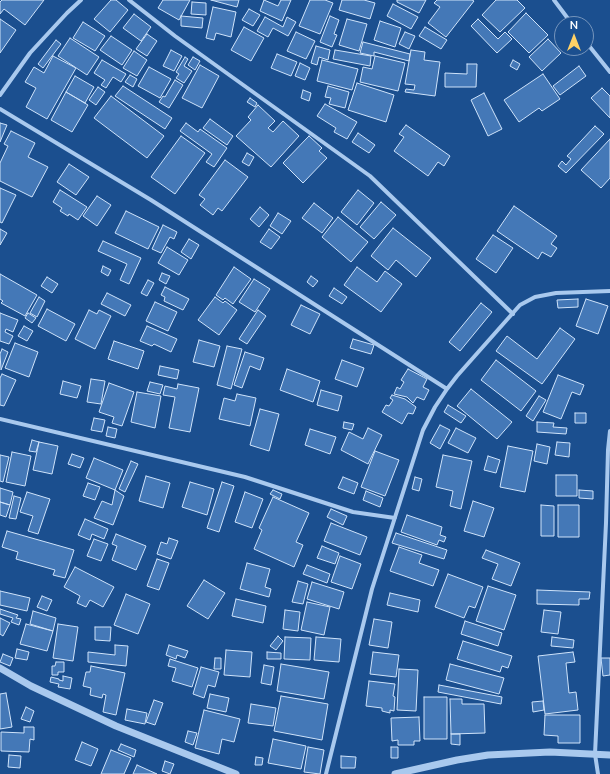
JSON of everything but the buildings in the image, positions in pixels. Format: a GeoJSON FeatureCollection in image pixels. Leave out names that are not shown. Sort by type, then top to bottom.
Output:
{"type":"FeatureCollection","features":[{"type":"Feature","properties":{"kind":"street"},"geometry":{"type":"LineString","coordinates":[[0,95],[30,53],[81,0]]}},
{"type":"Feature","properties":{"kind":"street"},"geometry":{"type":"LineString","coordinates":[[129,0],[370,176],[513,314]]}},
{"type":"Feature","properties":{"kind":"street"},"geometry":{"type":"LineString","coordinates":[[554,0],[566,16]]}},
{"type":"Feature","properties":{"kind":"street"},"geometry":{"type":"LineString","coordinates":[[594,52],[610,72]]}},
{"type":"Feature","properties":{"kind":"street"},"geometry":{"type":"LineString","coordinates":[[0,109],[151,200],[447,389]]}},
{"type":"Feature","properties":{"kind":"street"},"geometry":{"type":"LineString","coordinates":[[326,774],[372,589],[423,430],[435,407],[447,389],[520,305],[535,297],[556,293],[610,291]]}},
{"type":"Feature","properties":{"kind":"street"},"geometry":{"type":"LineString","coordinates":[[0,420],[245,477],[353,512],[395,518]]}},
{"type":"Feature","properties":{"kind":"street"},"geometry":{"type":"LineString","coordinates":[[598,774],[595,754],[608,523],[608,450],[610,431]]}},
{"type":"Feature","properties":{"kind":"street"},"geometry":{"type":"LineString","coordinates":[[0,668],[31,686],[116,726],[236,774]]}},
{"type":"Feature","properties":{"kind":"street"},"geometry":{"type":"LineString","coordinates":[[395,774],[457,760],[488,755],[550,752],[610,754]]}}]}
